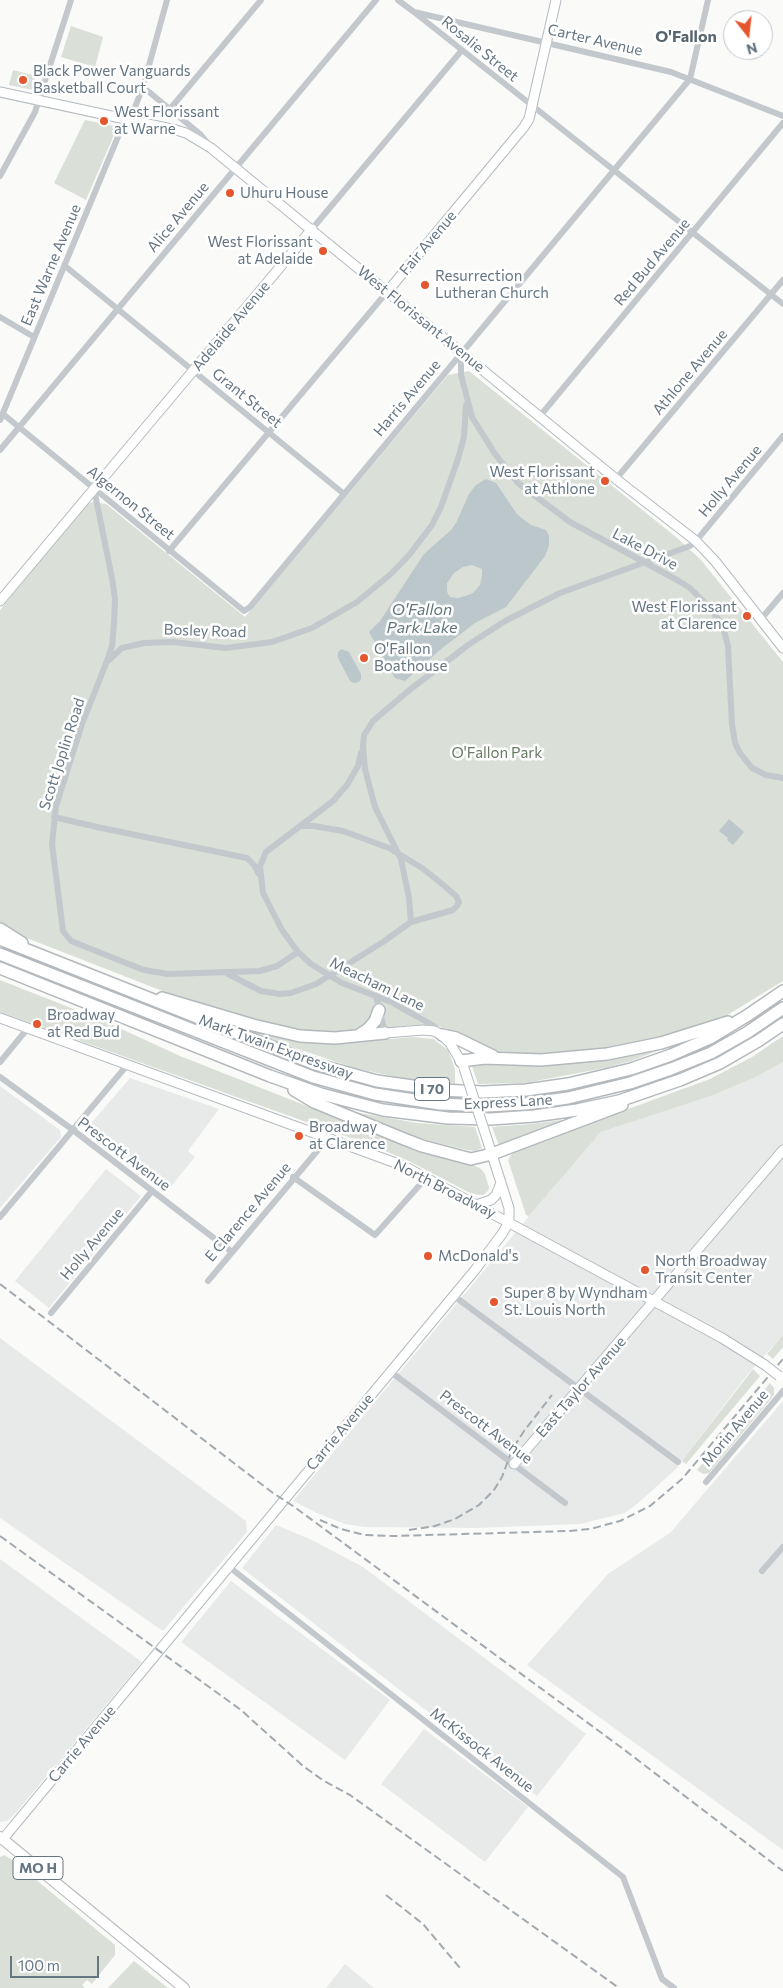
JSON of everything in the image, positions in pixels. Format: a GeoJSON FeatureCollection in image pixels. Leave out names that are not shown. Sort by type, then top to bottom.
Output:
{"type":"FeatureCollection","features":[{"type":"Feature","properties":{"kind":"highway"},"geometry":{"type":"LineString","coordinates":[[0,928],[40,955]]}},
{"type":"Feature","properties":{"kind":"highway","name":"Mark Twain Expressway"},"geometry":{"type":"LineString","coordinates":[[0,939],[296,1057],[336,1071],[398,1085],[461,1092],[533,1089],[610,1075],[691,1047],[748,1015],[783,991]]}},
{"type":"Feature","properties":{"kind":"highway","name":"Express Lane"},"geometry":{"type":"LineString","coordinates":[[0,954],[313,1077],[382,1096],[440,1104],[486,1106],[525,1104],[589,1094],[630,1083],[711,1053],[748,1032],[783,1008]]}},
{"type":"Feature","properties":{"kind":"highway","name":"Mark Twain Expressway"},"geometry":{"type":"LineString","coordinates":[[0,968],[270,1076],[321,1094],[362,1105],[426,1116],[470,1119],[512,1118],[562,1112],[612,1102],[660,1088],[720,1063],[752,1045],[783,1024]]}},
{"type":"Feature","properties":{"kind":"highway"},"geometry":{"type":"LineString","coordinates":[[119,987],[279,1032],[318,1038],[385,1033]]}},
{"type":"Feature","properties":{"kind":"highway"},"geometry":{"type":"LineString","coordinates":[[357,1036],[368,1029],[375,1021],[379,1010]]}},
{"type":"Feature","properties":{"kind":"highway"},"geometry":{"type":"LineString","coordinates":[[462,1065],[470,1059],[560,1059],[626,1051],[661,1044],[748,1015]]}},
{"type":"Feature","properties":{"kind":"highway"},"geometry":{"type":"LineString","coordinates":[[442,1035],[456,1038],[485,1054],[499,1058]]}},
{"type":"Feature","properties":{"kind":"highway"},"geometry":{"type":"LineString","coordinates":[[270,1076],[314,1102],[422,1146],[471,1159],[492,1154],[592,1118],[660,1088]]}},
{"type":"Feature","properties":{"kind":"main road","name":"Fair Avenue"},"geometry":{"type":"LineString","coordinates":[[387,292],[524,128],[528,119],[556,0]]}},
{"type":"Feature","properties":{"kind":"main road","name":"West Florissant Avenue"},"geometry":{"type":"LineString","coordinates":[[0,92],[186,133],[211,148],[616,479],[696,541],[715,561],[783,648]]}},
{"type":"Feature","properties":{"kind":"main road","name":"Adelaide Avenue"},"geometry":{"type":"LineString","coordinates":[[0,602],[312,229]]}},
{"type":"Feature","properties":{"kind":"main road","name":"North Broadway"},"geometry":{"type":"LineString","coordinates":[[0,1018],[393,1162],[509,1222],[728,1341],[781,1377]]}},
{"type":"Feature","properties":{"kind":"main road"},"geometry":{"type":"LineString","coordinates":[[385,1033],[434,1031],[442,1035],[450,1043],[462,1065],[487,1138],[509,1208],[509,1222]]}},
{"type":"Feature","properties":{"kind":"main road","name":"East Taylor Avenue"},"geometry":{"type":"LineString","coordinates":[[514,1464],[783,1150]]}},
{"type":"Feature","properties":{"kind":"main road"},"geometry":{"type":"LineString","coordinates":[[476,1205],[491,1200],[496,1195],[501,1183]]}},
{"type":"Feature","properties":{"kind":"main road","name":"Carrie Avenue"},"geometry":{"type":"LineString","coordinates":[[1,1838],[454,1296],[502,1234],[509,1222]]}},
{"type":"Feature","properties":{"kind":"main road","name":"MO H"},"geometry":{"type":"LineString","coordinates":[[1,1838],[184,1988]]}},
{"type":"Feature","properties":{"kind":"street"},"geometry":{"type":"LineString","coordinates":[[0,176],[35,112],[71,0]]}},
{"type":"Feature","properties":{"kind":"street","name":"East Warne Avenue"},"geometry":{"type":"LineString","coordinates":[[1,417],[120,132],[143,87],[167,0]]}},
{"type":"Feature","properties":{"kind":"street"},"geometry":{"type":"LineString","coordinates":[[170,109],[261,0]]}},
{"type":"Feature","properties":{"kind":"street","name":"Alice Avenue"},"geometry":{"type":"LineString","coordinates":[[0,450],[376,0]]}},
{"type":"Feature","properties":{"kind":"street","name":"Carter Avenue"},"geometry":{"type":"LineString","coordinates":[[398,0],[414,12],[661,69],[783,116]]}},
{"type":"Feature","properties":{"kind":"street","name":"Harris Avenue"},"geometry":{"type":"LineString","coordinates":[[244,611],[250,607],[690,80],[708,0]]}},
{"type":"Feature","properties":{"kind":"street","name":"Rosalie Street"},"geometry":{"type":"LineString","coordinates":[[414,12],[614,172]]}},
{"type":"Feature","properties":{"kind":"street","name":"Adelaide Avenue"},"geometry":{"type":"LineString","coordinates":[[312,229],[462,50]]}},
{"type":"Feature","properties":{"kind":"street"},"geometry":{"type":"LineString","coordinates":[[143,87],[200,134],[211,148]]}},
{"type":"Feature","properties":{"kind":"street","name":"Red Bud Avenue"},"geometry":{"type":"LineString","coordinates":[[540,416],[783,123]]}},
{"type":"Feature","properties":{"kind":"street"},"geometry":{"type":"LineString","coordinates":[[614,172],[783,304]]}},
{"type":"Feature","properties":{"kind":"street","name":"Grant Street"},"geometry":{"type":"LineString","coordinates":[[65,266],[344,494]]}},
{"type":"Feature","properties":{"kind":"street","name":"Athlone Avenue"},"geometry":{"type":"LineString","coordinates":[[616,479],[783,280]]}},
{"type":"Feature","properties":{"kind":"street","name":"Fair Avenue"},"geometry":{"type":"LineString","coordinates":[[169,551],[387,292]]}},
{"type":"Feature","properties":{"kind":"street"},"geometry":{"type":"LineString","coordinates":[[0,317],[34,337]]}},
{"type":"Feature","properties":{"kind":"street","name":"Lake Drive"},"geometry":{"type":"LineString","coordinates":[[462,352],[461,375],[472,417],[481,434],[504,467],[518,483],[570,522],[690,588],[718,618],[723,627],[728,646],[732,724],[735,744],[752,768],[766,775],[783,778]]}},
{"type":"Feature","properties":{"kind":"street","name":"Bosley Road"},"geometry":{"type":"LineString","coordinates":[[107,662],[122,648],[144,643],[173,642],[226,648],[272,642],[312,628],[357,602],[392,573],[410,554],[432,525],[441,507],[464,437],[466,399]]}},
{"type":"Feature","properties":{"kind":"street","name":"Algernon Street"},"geometry":{"type":"LineString","coordinates":[[1,417],[19,428],[244,611]]}},
{"type":"Feature","properties":{"kind":"street","name":"Holly Avenue"},"geometry":{"type":"LineString","coordinates":[[696,541],[783,436]]}},
{"type":"Feature","properties":{"kind":"street","name":"Scott Joplin Road"},"geometry":{"type":"LineString","coordinates":[[94,489],[115,599],[112,646],[82,724],[54,816],[53,864],[63,931],[67,937],[126,964],[155,973],[224,973],[270,969],[286,962],[298,952]]}},
{"type":"Feature","properties":{"kind":"street"},"geometry":{"type":"LineString","coordinates":[[54,816],[83,824],[247,858],[256,857],[266,852],[333,801],[347,785],[358,766],[368,728],[389,706],[468,645],[528,608],[560,593],[682,550],[696,541]]}},
{"type":"Feature","properties":{"kind":"street"},"geometry":{"type":"LineString","coordinates":[[760,619],[783,592]]}},
{"type":"Feature","properties":{"kind":"street"},"geometry":{"type":"LineString","coordinates":[[363,746],[370,792],[400,856],[409,898],[411,922]]}},
{"type":"Feature","properties":{"kind":"street"},"geometry":{"type":"LineString","coordinates":[[224,973],[235,976],[261,991],[280,994],[305,989],[383,942],[411,922],[453,910],[459,902],[456,896],[422,868],[389,848],[352,833],[328,828],[300,826]]}},
{"type":"Feature","properties":{"kind":"street"},"geometry":{"type":"LineString","coordinates":[[260,875],[261,859],[266,852]]}},
{"type":"Feature","properties":{"kind":"street"},"geometry":{"type":"LineString","coordinates":[[247,858],[260,875]]}},
{"type":"Feature","properties":{"kind":"street","name":"Meacham Lane"},"geometry":{"type":"LineString","coordinates":[[260,875],[263,893],[270,909],[298,952],[328,976],[391,1002],[434,1026],[442,1035]]}},
{"type":"Feature","properties":{"kind":"street"},"geometry":{"type":"LineString","coordinates":[[376,996],[385,1033]]}},
{"type":"Feature","properties":{"kind":"street"},"geometry":{"type":"LineString","coordinates":[[0,1062],[28,1028]]}},
{"type":"Feature","properties":{"kind":"street"},"geometry":{"type":"LineString","coordinates":[[0,1217],[128,1064]]}},
{"type":"Feature","properties":{"kind":"street","name":"Prescott Avenue"},"geometry":{"type":"LineString","coordinates":[[0,1077],[73,1130],[232,1252]]}},
{"type":"Feature","properties":{"kind":"street","name":"E Clarence Avenue"},"geometry":{"type":"LineString","coordinates":[[208,1281],[293,1177],[328,1138]]}},
{"type":"Feature","properties":{"kind":"street"},"geometry":{"type":"LineString","coordinates":[[293,1177],[375,1235],[426,1178]]}},
{"type":"Feature","properties":{"kind":"street","name":"Holly Avenue"},"geometry":{"type":"LineString","coordinates":[[51,1313],[152,1191]]}},
{"type":"Feature","properties":{"kind":"street"},"geometry":{"type":"LineString","coordinates":[[454,1296],[678,1462]]}},
{"type":"Feature","properties":{"kind":"street","name":"Prescott Avenue"},"geometry":{"type":"LineString","coordinates":[[391,1372],[565,1503]]}},
{"type":"Feature","properties":{"kind":"street","name":"Morin Avenue"},"geometry":{"type":"LineString","coordinates":[[706,1482],[783,1391]]}},
{"type":"Feature","properties":{"kind":"street"},"geometry":{"type":"LineString","coordinates":[[762,1570],[783,1547]]}},
{"type":"Feature","properties":{"kind":"street","name":"McKissock Avenue"},"geometry":{"type":"LineString","coordinates":[[228,1566],[622,1877],[662,1979],[674,1988]]}},
{"type":"Feature","properties":{"kind":"shaded area"},"geometry":{"type":"Polygon","coordinates":[[[783,1062],[783,1335],[747,1375],[676,1469],[637,1504],[625,1513],[580,1524],[477,1528],[365,1527],[345,1524],[293,1501],[601,1132],[711,1096],[754,1078],[783,1062]]]}},
{"type":"Feature","properties":{"kind":"shaded area"},"geometry":{"type":"Polygon","coordinates":[[[130,1078],[219,1109],[188,1151],[195,1157],[168,1190],[87,1128],[130,1078]]]}},
{"type":"Feature","properties":{"kind":"shaded area"},"geometry":{"type":"Polygon","coordinates":[[[0,1086],[60,1130],[61,1137],[0,1208],[0,1086]]]}},
{"type":"Feature","properties":{"kind":"shaded area"},"geometry":{"type":"Polygon","coordinates":[[[106,1169],[141,1196],[49,1308],[15,1281],[106,1169]]]}},
{"type":"Feature","properties":{"kind":"shaded area"},"geometry":{"type":"Polygon","coordinates":[[[0,1338],[246,1521],[247,1532],[163,1631],[0,1518],[0,1338]]]}},
{"type":"Feature","properties":{"kind":"shaded area"},"geometry":{"type":"Polygon","coordinates":[[[783,1401],[783,1850],[527,1665],[608,1574],[670,1533],[783,1401]]]}},
{"type":"Feature","properties":{"kind":"shaded area"},"geometry":{"type":"Polygon","coordinates":[[[276,1525],[312,1540],[363,1567],[586,1734],[537,1796],[242,1568],[276,1525]]]}},
{"type":"Feature","properties":{"kind":"shaded area"},"geometry":{"type":"Polygon","coordinates":[[[0,1559],[142,1662],[14,1815],[7,1821],[0,1822],[0,1559]]]}},
{"type":"Feature","properties":{"kind":"shaded area"},"geometry":{"type":"Polygon","coordinates":[[[231,1581],[390,1700],[345,1760],[181,1642],[231,1581]]]}},
{"type":"Feature","properties":{"kind":"shaded area"},"geometry":{"type":"Polygon","coordinates":[[[424,1729],[528,1807],[485,1862],[381,1784],[424,1729]]]}},
{"type":"Feature","properties":{"kind":"shaded area"},"geometry":{"type":"Polygon","coordinates":[[[345,1964],[374,1988],[326,1988],[345,1964]]]}},
{"type":"Feature","properties":{"kind":"green space"},"geometry":{"type":"Polygon","coordinates":[[[71,26],[103,37],[95,67],[61,57],[71,26]]]}},
{"type":"Feature","properties":{"kind":"green space","name":"Black Power Vanguards Basketball Court"},"geometry":{"type":"Polygon","coordinates":[[[13,70],[36,76],[33,90],[9,85],[13,70]]]}},
{"type":"Feature","properties":{"kind":"green space"},"geometry":{"type":"Polygon","coordinates":[[[85,120],[114,126],[116,130],[86,200],[54,183],[85,120]]]}},
{"type":"Feature","properties":{"kind":"green space","name":"O'Fallon Park"},"geometry":{"type":"Polygon","coordinates":[[[469,371],[676,537],[701,560],[783,662],[783,981],[716,1022],[679,1035],[588,1054],[500,1055],[438,1026],[414,1025],[343,1033],[287,1030],[188,1001],[19,935],[0,923],[0,610],[85,505],[92,502],[106,504],[245,617],[448,375],[469,371]]]}},
{"type":"Feature","properties":{"kind":"green space"},"geometry":{"type":"Polygon","coordinates":[[[0,980],[104,1021],[180,1056],[431,1155],[473,1165],[481,1169],[485,1174],[489,1188],[488,1191],[483,1195],[472,1194],[409,1161],[373,1146],[0,1012],[0,980]]]}},
{"type":"Feature","properties":{"kind":"green space"},"geometry":{"type":"Polygon","coordinates":[[[208,1014],[257,1029],[390,1039],[412,1037],[433,1039],[448,1050],[455,1069],[455,1084],[405,1079],[355,1068],[274,1041],[208,1014]]]}},
{"type":"Feature","properties":{"kind":"green space"},"geometry":{"type":"Polygon","coordinates":[[[783,1036],[783,1062],[754,1078],[711,1096],[601,1132],[529,1216],[526,1215],[508,1160],[514,1151],[710,1079],[752,1057],[783,1036]]]}},
{"type":"Feature","properties":{"kind":"green space"},"geometry":{"type":"Polygon","coordinates":[[[688,1039],[631,1061],[605,1068],[525,1083],[478,1084],[472,1066],[473,1064],[525,1062],[688,1039]]]}},
{"type":"Feature","properties":{"kind":"green space"},"geometry":{"type":"Polygon","coordinates":[[[354,1112],[417,1123],[475,1127],[482,1148],[475,1151],[467,1150],[407,1135],[353,1114],[354,1112]]]}},
{"type":"Feature","properties":{"kind":"green space"},"geometry":{"type":"Polygon","coordinates":[[[586,1117],[500,1145],[492,1127],[531,1124],[586,1117]]]}},
{"type":"Feature","properties":{"kind":"green space"},"geometry":{"type":"Polygon","coordinates":[[[783,1335],[783,1347],[773,1359],[767,1354],[783,1335]]]}},
{"type":"Feature","properties":{"kind":"green space"},"geometry":{"type":"Polygon","coordinates":[[[753,1369],[760,1376],[686,1464],[682,1461],[753,1369]]]}},
{"type":"Feature","properties":{"kind":"green space"},"geometry":{"type":"Polygon","coordinates":[[[770,1383],[774,1388],[774,1395],[709,1473],[703,1474],[697,1470],[770,1383]]]}},
{"type":"Feature","properties":{"kind":"green space"},"geometry":{"type":"Polygon","coordinates":[[[4,1855],[115,1945],[115,1955],[92,1984],[87,1980],[82,1985],[85,1988],[0,1988],[0,1857],[4,1855]]]}},
{"type":"Feature","properties":{"kind":"green space"},"geometry":{"type":"Polygon","coordinates":[[[134,1961],[168,1988],[108,1988],[134,1961]]]}},
{"type":"Feature","properties":{"kind":"water","name":"O'Fallon Park Lake"},"geometry":{"type":"Polygon","coordinates":[[[486,479],[496,483],[517,514],[531,525],[546,530],[549,536],[549,546],[545,556],[506,607],[475,623],[441,649],[405,681],[395,678],[369,632],[380,621],[424,554],[451,530],[469,494],[476,485],[486,479]],[[472,565],[463,567],[454,573],[447,583],[447,592],[450,597],[458,598],[473,593],[480,585],[482,569],[472,565]]]}},
{"type":"Feature","properties":{"kind":"water"},"geometry":{"type":"Polygon","coordinates":[[[341,649],[349,652],[361,674],[359,682],[354,683],[350,681],[338,658],[338,652],[341,649]]]}},
{"type":"Feature","properties":{"kind":"water"},"geometry":{"type":"Polygon","coordinates":[[[729,819],[744,832],[733,845],[719,831],[729,819]]]}},
{"type":"Feature","properties":{"kind":"railway"},"geometry":{"type":"LineString","coordinates":[[0,1284],[273,1493],[622,1748],[783,1871]]}},
{"type":"Feature","properties":{"kind":"railway"},"geometry":{"type":"LineString","coordinates":[[320,1520],[341,1529],[364,1535],[393,1536],[569,1531],[590,1529],[620,1521],[650,1506],[682,1479],[783,1359]]}},
{"type":"Feature","properties":{"kind":"railway"},"geometry":{"type":"LineString","coordinates":[[409,1530],[435,1526],[455,1519],[479,1505],[494,1490],[502,1477],[512,1450],[552,1395]]}},
{"type":"Feature","properties":{"kind":"railway"},"geometry":{"type":"LineString","coordinates":[[0,1536],[241,1710],[303,1766],[324,1781],[350,1795],[619,1988]]}},
{"type":"Feature","properties":{"kind":"railway"},"geometry":{"type":"LineString","coordinates":[[386,1895],[423,1924],[460,1968]]}},
{"type":"Feature","properties":{"kind":"place","name":"Black Power Vanguards Basketball Court"},"geometry":{"type":"Point","coordinates":[23,80]}},
{"type":"Feature","properties":{"kind":"place","name":"West Florissant at Warne"},"geometry":{"type":"Point","coordinates":[104,121]}},
{"type":"Feature","properties":{"kind":"place","name":"Uhuru House"},"geometry":{"type":"Point","coordinates":[230,193]}},
{"type":"Feature","properties":{"kind":"place","name":"West Florissant at Adelaide"},"geometry":{"type":"Point","coordinates":[323,251]}},
{"type":"Feature","properties":{"kind":"place","name":"Resurrection Lutheran Church"},"geometry":{"type":"Point","coordinates":[425,285]}},
{"type":"Feature","properties":{"kind":"place","name":"West Florissant at Athlone"},"geometry":{"type":"Point","coordinates":[605,481]}},
{"type":"Feature","properties":{"kind":"place","name":"West Florissant at Clarence"},"geometry":{"type":"Point","coordinates":[747,616]}},
{"type":"Feature","properties":{"kind":"place","name":"O'Fallon Boathouse"},"geometry":{"type":"Point","coordinates":[364,658]}},
{"type":"Feature","properties":{"kind":"place","name":"Broadway at Red Bud"},"geometry":{"type":"Point","coordinates":[37,1024]}},
{"type":"Feature","properties":{"kind":"place","name":"Broadway at Clarence"},"geometry":{"type":"Point","coordinates":[299,1136]}},
{"type":"Feature","properties":{"kind":"place","name":"McDonald's"},"geometry":{"type":"Point","coordinates":[428,1256]}},
{"type":"Feature","properties":{"kind":"place","name":"North Broadway Transit Center"},"geometry":{"type":"Point","coordinates":[645,1270]}},
{"type":"Feature","properties":{"kind":"place","name":"Super 8 by Wyndham St. Louis North"},"geometry":{"type":"Point","coordinates":[494,1302]}},
{"type":"Feature","properties":{"kind":"district","name":"O'Fallon"},"geometry":{"type":"Point","coordinates":[686,37]}}]}
